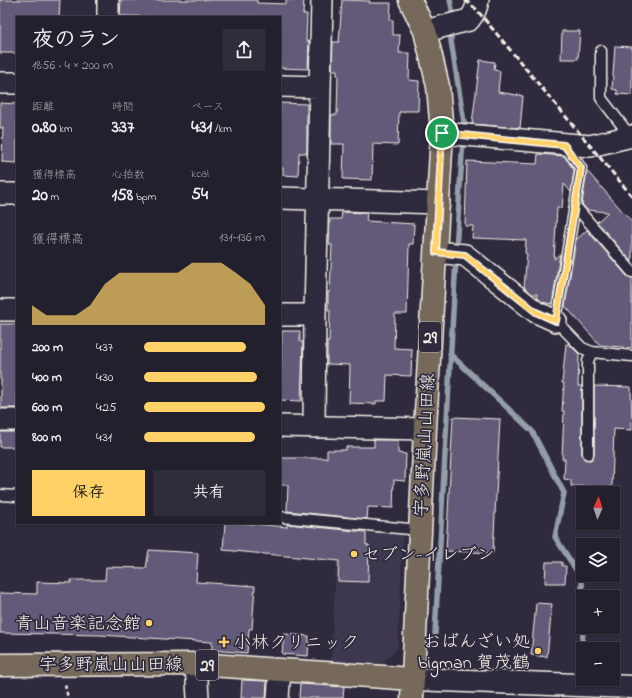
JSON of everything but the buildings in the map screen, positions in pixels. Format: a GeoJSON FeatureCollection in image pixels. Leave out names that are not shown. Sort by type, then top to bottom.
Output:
{"type":"FeatureCollection","features":[{"type":"Feature","properties":{"kind":"main road","name":"宇多野嵐山山田線"},"geometry":{"type":"LineString","coordinates":[[0,665],[196,664],[280,670],[409,692],[439,203],[456,134],[438,86],[425,31],[410,0]]}},
{"type":"Feature","properties":{"kind":"main road"},"geometry":{"type":"LineString","coordinates":[[409,692],[572,692],[632,687]]}},
{"type":"Feature","properties":{"kind":"street"},"geometry":{"type":"LineString","coordinates":[[108,0],[108,16]]}},
{"type":"Feature","properties":{"kind":"street"},"geometry":{"type":"LineString","coordinates":[[314,427],[322,0]]}},
{"type":"Feature","properties":{"kind":"street"},"geometry":{"type":"LineString","coordinates":[[425,31],[469,20],[476,9],[478,0]]}},
{"type":"Feature","properties":{"kind":"street"},"geometry":{"type":"LineString","coordinates":[[0,83],[16,83]]}},
{"type":"Feature","properties":{"kind":"street"},"geometry":{"type":"LineString","coordinates":[[281,86],[320,87]]}},
{"type":"Feature","properties":{"kind":"street"},"geometry":{"type":"LineString","coordinates":[[456,134],[564,145],[590,146],[632,136]]}},
{"type":"Feature","properties":{"kind":"street"},"geometry":{"type":"LineString","coordinates":[[0,194],[16,194]]}},
{"type":"Feature","properties":{"kind":"street"},"geometry":{"type":"LineString","coordinates":[[281,198],[439,203]]}},
{"type":"Feature","properties":{"kind":"street"},"geometry":{"type":"LineString","coordinates":[[436,252],[465,255],[536,312],[556,321]]}},
{"type":"Feature","properties":{"kind":"street"},"geometry":{"type":"LineString","coordinates":[[0,310],[16,310]]}},
{"type":"Feature","properties":{"kind":"street"},"geometry":{"type":"LineString","coordinates":[[281,315],[315,315]]}},
{"type":"Feature","properties":{"kind":"street"},"geometry":{"type":"LineString","coordinates":[[0,420],[16,420]]}},
{"type":"Feature","properties":{"kind":"street"},"geometry":{"type":"LineString","coordinates":[[281,426],[425,429]]}},
{"type":"Feature","properties":{"kind":"street"},"geometry":{"type":"LineString","coordinates":[[196,664],[198,698]]}},
{"type":"Feature","properties":{"kind":"street"},"geometry":{"type":"LineString","coordinates":[[278,698],[280,670]]}},
{"type":"Feature","properties":{"kind":"lane"},"geometry":{"type":"LineString","coordinates":[[601,51],[601,98],[632,136]]}},
{"type":"Feature","properties":{"kind":"lane"},"geometry":{"type":"LineString","coordinates":[[564,145],[581,168],[556,321],[582,348],[592,352],[632,356]]}},
{"type":"Feature","properties":{"kind":"lane"},"geometry":{"type":"LineString","coordinates":[[575,206],[632,272]]}},
{"type":"Feature","properties":{"kind":"lane"},"geometry":{"type":"LineString","coordinates":[[588,454],[588,361],[592,352]]}},
{"type":"Feature","properties":{"kind":"lane"},"geometry":{"type":"LineString","coordinates":[[0,494],[16,496]]}},
{"type":"Feature","properties":{"kind":"lane"},"geometry":{"type":"LineString","coordinates":[[281,517],[420,530]]}},
{"type":"Feature","properties":{"kind":"shaded area"},"geometry":{"type":"Polygon","coordinates":[[[338,526],[403,533],[398,648],[381,664],[331,661],[338,526]]]}},
{"type":"Feature","properties":{"kind":"waterway"},"geometry":{"type":"LineString","coordinates":[[450,0],[452,19]]}},
{"type":"Feature","properties":{"kind":"waterway"},"geometry":{"type":"LineString","coordinates":[[451,28],[451,41],[464,122],[463,130]]}},
{"type":"Feature","properties":{"kind":"waterway"},"geometry":{"type":"LineString","coordinates":[[456,250],[463,139]]}},
{"type":"Feature","properties":{"kind":"waterway"},"geometry":{"type":"LineString","coordinates":[[435,633],[456,259]]}},
{"type":"Feature","properties":{"kind":"waterway"},"geometry":{"type":"LineString","coordinates":[[450,354],[532,431],[564,493],[555,537],[582,579],[582,642]]}},
{"type":"Feature","properties":{"kind":"railway"},"geometry":{"type":"LineString","coordinates":[[465,0],[476,9],[632,196]]}},
{"type":"Feature","properties":{"kind":"place","name":"セブン-イレブン"},"geometry":{"type":"Point","coordinates":[354,554]}},
{"type":"Feature","properties":{"kind":"place","name":"青山音楽記念館"},"geometry":{"type":"Point","coordinates":[149,623]}},
{"type":"Feature","properties":{"kind":"place","name":"小林クリニック"},"geometry":{"type":"Point","coordinates":[224,642]}},
{"type":"Feature","properties":{"kind":"place","name":"おばんざい処 bigman 賀茂鶴"},"geometry":{"type":"Point","coordinates":[538,651]}},
{"type":"Feature","properties":{"kind":"route"},"geometry":{"type":"LineString","coordinates":[[442,133],[564,145],[581,168],[556,321],[536,312],[465,255],[436,252],[442,133]]}}]}
